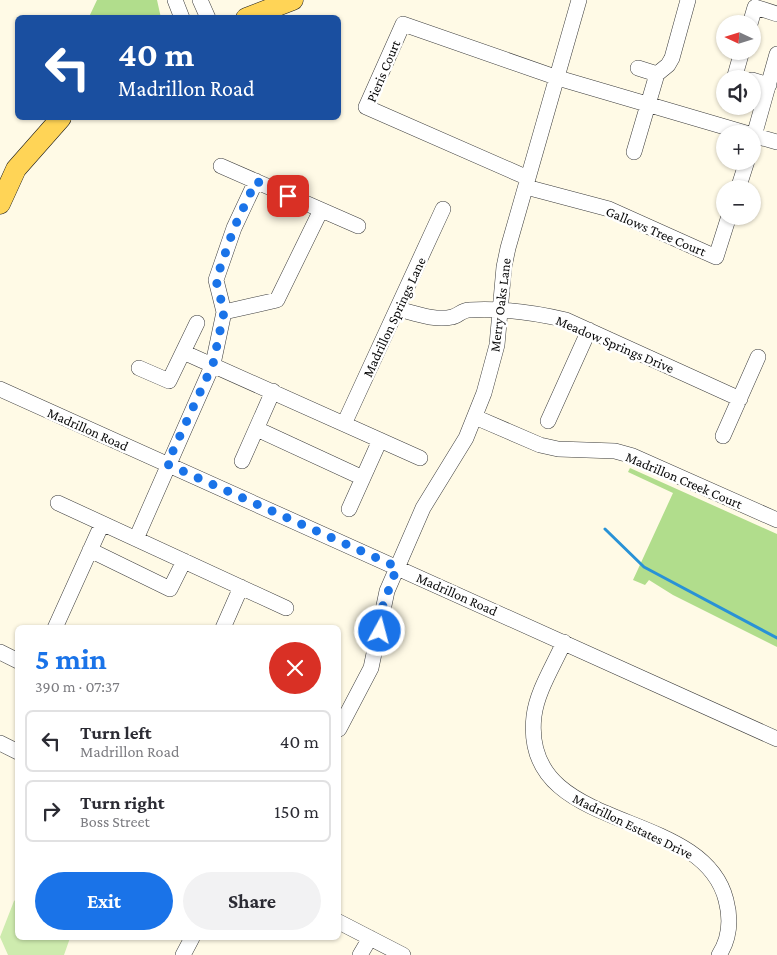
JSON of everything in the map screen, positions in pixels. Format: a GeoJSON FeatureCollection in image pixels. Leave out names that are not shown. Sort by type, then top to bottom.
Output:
{"type":"FeatureCollection","features":[{"type":"Feature","properties":{"kind":"main road"},"geometry":{"type":"LineString","coordinates":[[254,15],[293,0]]}},
{"type":"Feature","properties":{"kind":"main road"},"geometry":{"type":"LineString","coordinates":[[0,204],[16,169],[59,120]]}},
{"type":"Feature","properties":{"kind":"street"},"geometry":{"type":"LineString","coordinates":[[175,0],[181,15]]}},
{"type":"Feature","properties":{"kind":"street"},"geometry":{"type":"LineString","coordinates":[[200,0],[207,15]]}},
{"type":"Feature","properties":{"kind":"street","name":"Merry Oaks Lane"},"geometry":{"type":"LineString","coordinates":[[341,726],[372,668],[377,649],[381,611],[397,567],[423,508],[456,454],[475,417],[493,364],[505,261],[579,0]]}},
{"type":"Feature","properties":{"kind":"street"},"geometry":{"type":"LineString","coordinates":[[634,152],[657,74],[668,65],[672,58],[688,0]]}},
{"type":"Feature","properties":{"kind":"street"},"geometry":{"type":"LineString","coordinates":[[753,15],[755,7],[777,14]]}},
{"type":"Feature","properties":{"kind":"street","name":"Pieris Court"},"geometry":{"type":"LineString","coordinates":[[527,182],[366,107],[403,24],[558,78]]}},
{"type":"Feature","properties":{"kind":"street"},"geometry":{"type":"LineString","coordinates":[[756,125],[777,54]]}},
{"type":"Feature","properties":{"kind":"street"},"geometry":{"type":"LineString","coordinates":[[638,68],[657,74]]}},
{"type":"Feature","properties":{"kind":"street"},"geometry":{"type":"LineString","coordinates":[[558,78],[716,126]]}},
{"type":"Feature","properties":{"kind":"street"},"geometry":{"type":"LineString","coordinates":[[761,83],[769,85]]}},
{"type":"Feature","properties":{"kind":"street"},"geometry":{"type":"LineString","coordinates":[[761,139],[777,142]]}},
{"type":"Feature","properties":{"kind":"street"},"geometry":{"type":"LineString","coordinates":[[221,166],[358,226]]}},
{"type":"Feature","properties":{"kind":"street"},"geometry":{"type":"LineString","coordinates":[[136,539],[167,464],[213,364],[224,312],[216,280],[234,228],[256,181]]}},
{"type":"Feature","properties":{"kind":"street","name":"Gallows Tree Court"},"geometry":{"type":"LineString","coordinates":[[527,182],[609,209],[716,257],[726,225]]}},
{"type":"Feature","properties":{"kind":"street","name":"Madrillon Springs Lane"},"geometry":{"type":"LineString","coordinates":[[344,424],[443,209]]}},
{"type":"Feature","properties":{"kind":"street"},"geometry":{"type":"LineString","coordinates":[[224,312],[278,300],[321,210]]}},
{"type":"Feature","properties":{"kind":"street","name":"Meadow Springs Drive"},"geometry":{"type":"LineString","coordinates":[[398,309],[437,317],[452,317],[466,310],[550,316],[589,330],[740,399]]}},
{"type":"Feature","properties":{"kind":"street"},"geometry":{"type":"LineString","coordinates":[[139,368],[169,381],[197,323]]}},
{"type":"Feature","properties":{"kind":"street"},"geometry":{"type":"LineString","coordinates":[[548,421],[589,330]]}},
{"type":"Feature","properties":{"kind":"street"},"geometry":{"type":"LineString","coordinates":[[183,352],[420,458]]}},
{"type":"Feature","properties":{"kind":"street"},"geometry":{"type":"LineString","coordinates":[[723,436],[758,358]]}},
{"type":"Feature","properties":{"kind":"street","name":"Madrillon Road"},"geometry":{"type":"LineString","coordinates":[[0,389],[777,739]]}},
{"type":"Feature","properties":{"kind":"street"},"geometry":{"type":"LineString","coordinates":[[242,462],[273,392]]}},
{"type":"Feature","properties":{"kind":"street","name":"Madrillon Creek Court"},"geometry":{"type":"LineString","coordinates":[[475,417],[540,445],[558,449],[597,449],[633,456],[777,520]]}},
{"type":"Feature","properties":{"kind":"street"},"geometry":{"type":"LineString","coordinates":[[257,429],[362,478]]}},
{"type":"Feature","properties":{"kind":"street"},"geometry":{"type":"LineString","coordinates":[[349,509],[380,440]]}},
{"type":"Feature","properties":{"kind":"street"},"geometry":{"type":"LineString","coordinates":[[58,503],[286,608]]}},
{"type":"Feature","properties":{"kind":"street"},"geometry":{"type":"LineString","coordinates":[[56,625],[102,524]]}},
{"type":"Feature","properties":{"kind":"street"},"geometry":{"type":"LineString","coordinates":[[90,550],[170,589],[184,561]]}},
{"type":"Feature","properties":{"kind":"street"},"geometry":{"type":"LineString","coordinates":[[224,625],[241,587]]}},
{"type":"Feature","properties":{"kind":"street","name":"Madrillon Estates Drive"},"geometry":{"type":"LineString","coordinates":[[564,642],[539,697],[534,717],[536,748],[542,765],[557,784],[575,799],[683,847],[703,860],[717,879],[728,908],[728,936],[719,955]]}},
{"type":"Feature","properties":{"kind":"street"},"geometry":{"type":"LineString","coordinates":[[0,652],[15,660]]}},
{"type":"Feature","properties":{"kind":"street"},"geometry":{"type":"LineString","coordinates":[[0,744],[15,751]]}},
{"type":"Feature","properties":{"kind":"street"},"geometry":{"type":"LineString","coordinates":[[341,923],[403,955]]}},
{"type":"Feature","properties":{"kind":"street"},"geometry":{"type":"LineString","coordinates":[[360,955],[370,938]]}},
{"type":"Feature","properties":{"kind":"street"},"geometry":{"type":"LineString","coordinates":[[183,955],[191,940]]}},
{"type":"Feature","properties":{"kind":"green space"},"geometry":{"type":"Polygon","coordinates":[[[97,0],[157,0],[160,15],[90,15],[97,0]]]}},
{"type":"Feature","properties":{"kind":"green space"},"geometry":{"type":"Polygon","coordinates":[[[630,468],[777,534],[777,647],[673,595],[649,580],[645,585],[633,580],[673,493],[628,472],[630,468]]]}},
{"type":"Feature","properties":{"kind":"green space"},"geometry":{"type":"Polygon","coordinates":[[[14,901],[15,940],[69,940],[64,955],[8,955],[0,937],[14,901]]]}},
{"type":"Feature","properties":{"kind":"waterway"},"geometry":{"type":"LineString","coordinates":[[605,529],[644,567],[777,638]]}},
{"type":"Feature","properties":{"kind":"route"},"geometry":{"type":"LineString","coordinates":[[288,196],[256,181],[234,228],[228,250],[216,280],[224,312],[213,364],[167,464],[397,567],[381,611],[380,631]]}}]}
